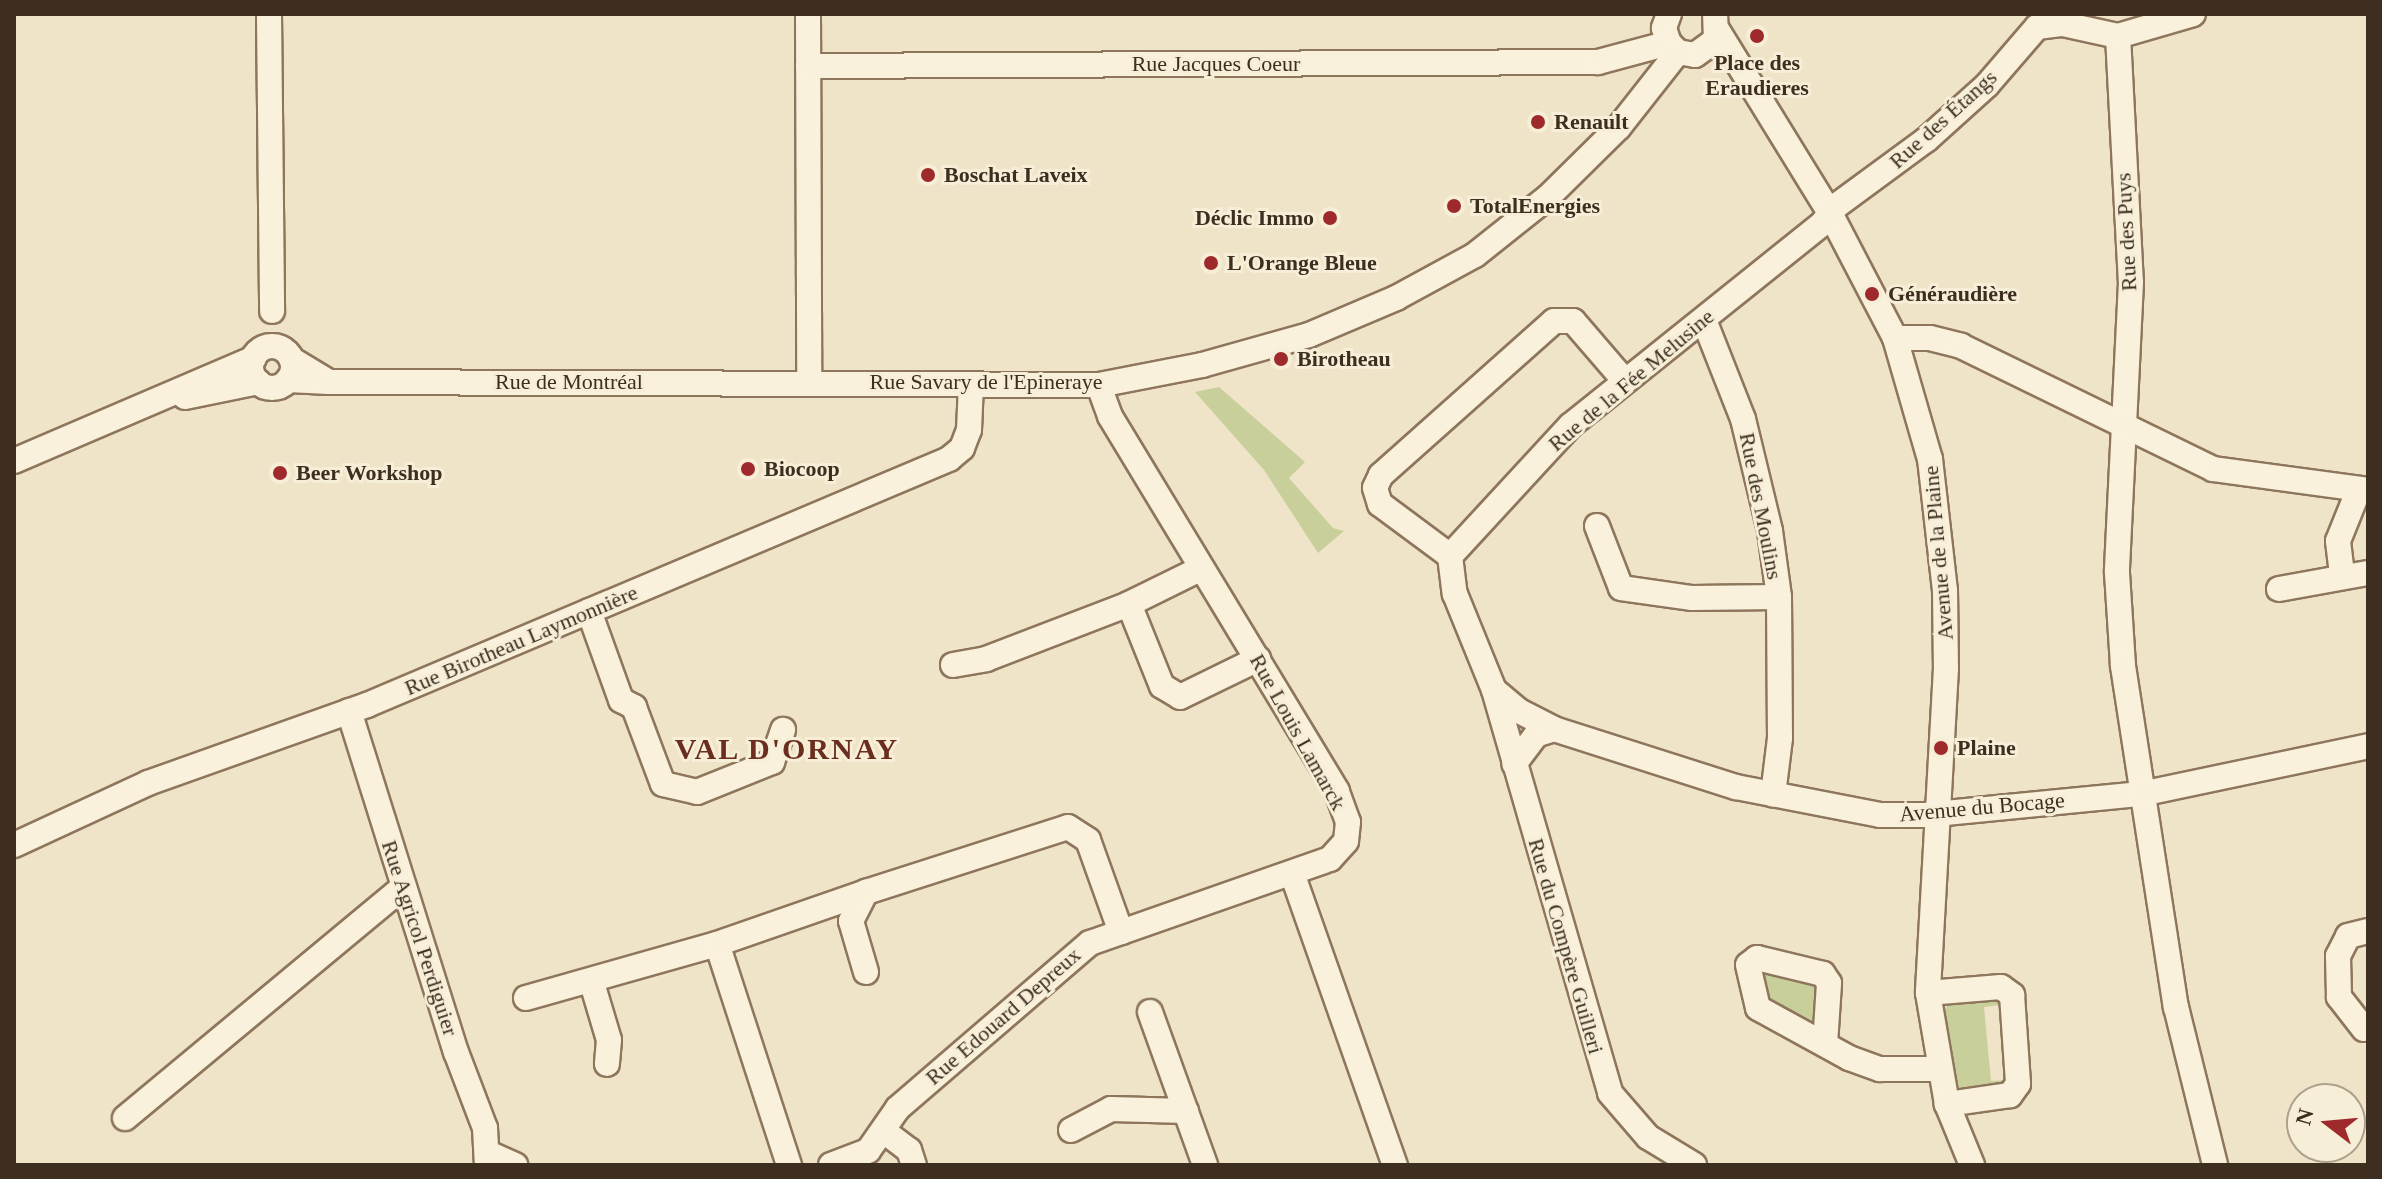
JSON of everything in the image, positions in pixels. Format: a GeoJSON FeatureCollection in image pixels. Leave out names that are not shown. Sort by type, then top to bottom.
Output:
{"type":"FeatureCollection","features":[{"type":"Feature","properties":{"kind":"street"},"geometry":{"type":"LineString","coordinates":[[269,14],[273,362]]}},
{"type":"Feature","properties":{"kind":"street"},"geometry":{"type":"LineString","coordinates":[[808,14],[809,382]]}},
{"type":"Feature","properties":{"kind":"street","name":"Rue des Étangs"},"geometry":{"type":"LineString","coordinates":[[1830,213],[1936,131],[1987,85],[2037,27],[2063,24],[2118,36],[2193,14]]}},
{"type":"Feature","properties":{"kind":"street"},"geometry":{"type":"LineString","coordinates":[[1704,53],[1716,19]]}},
{"type":"Feature","properties":{"kind":"street","name":"Avenue de la Plaine"},"geometry":{"type":"LineString","coordinates":[[1716,19],[1830,213],[1895,338],[1930,459],[1945,590],[1946,668],[1928,993],[1947,1104],[1972,1165]]}},
{"type":"Feature","properties":{"kind":"street"},"geometry":{"type":"LineString","coordinates":[[1670,32],[1704,53],[1748,73]]}},
{"type":"Feature","properties":{"kind":"street","name":"Rue Jacques Coeur"},"geometry":{"type":"LineString","coordinates":[[808,66],[1598,62],[1622,56],[1670,32]]}},
{"type":"Feature","properties":{"kind":"street","name":"Rue Savary de l'Epineraye"},"geometry":{"type":"LineString","coordinates":[[809,382],[1099,385],[1202,365],[1309,335],[1396,298],[1475,255],[1548,197],[1619,127],[1670,32]]}},
{"type":"Feature","properties":{"kind":"street","name":"Rue des Puys"},"geometry":{"type":"LineString","coordinates":[[2118,36],[2131,282],[2117,573],[2123,666],[2176,1007],[2215,1165]]}},
{"type":"Feature","properties":{"kind":"street","name":"Rue de la Fée Melusine"},"geometry":{"type":"LineString","coordinates":[[1450,556],[1528,467],[1624,380],[1704,320],[1830,213]]}},
{"type":"Feature","properties":{"kind":"street","name":"Rue des Moulins"},"geometry":{"type":"LineString","coordinates":[[1704,320],[1743,419],[1770,531],[1779,597],[1780,738],[1773,795]]}},
{"type":"Feature","properties":{"kind":"street"},"geometry":{"type":"LineString","coordinates":[[1494,690],[1455,594],[1450,556],[1380,504],[1375,488],[1381,475],[1554,321],[1573,321],[1624,380]]}},
{"type":"Feature","properties":{"kind":"street"},"geometry":{"type":"LineString","coordinates":[[1895,338],[1930,338],[1961,346],[2213,469],[2363,489],[2338,541],[2342,574]]}},
{"type":"Feature","properties":{"kind":"street","name":"Rue de Montréal"},"geometry":{"type":"LineString","coordinates":[[14,461],[159,402],[273,362],[329,382],[809,382]]}},
{"type":"Feature","properties":{"kind":"street","name":"Rue Birotheau Laymonnière"},"geometry":{"type":"LineString","coordinates":[[14,845],[148,783],[349,711],[949,459],[962,448],[969,430],[971,384]]}},
{"type":"Feature","properties":{"kind":"street","name":"Rue Louis Lamarck"},"geometry":{"type":"LineString","coordinates":[[1099,385],[1110,416],[1337,791],[1348,822],[1346,841],[1330,859],[1292,873]]}},
{"type":"Feature","properties":{"kind":"street"},"geometry":{"type":"LineString","coordinates":[[1597,526],[1621,588],[1692,598],[1779,597]]}},
{"type":"Feature","properties":{"kind":"street"},"geometry":{"type":"LineString","coordinates":[[953,665],[986,659],[1129,604],[1200,569]]}},
{"type":"Feature","properties":{"kind":"street"},"geometry":{"type":"LineString","coordinates":[[2279,589],[2342,574],[2368,573]]}},
{"type":"Feature","properties":{"kind":"street"},"geometry":{"type":"LineString","coordinates":[[1129,604],[1162,686],[1180,697],[1258,659]]}},
{"type":"Feature","properties":{"kind":"street"},"geometry":{"type":"LineString","coordinates":[[589,611],[621,700],[634,707],[663,784],[697,792],[772,762],[783,730]]}},
{"type":"Feature","properties":{"kind":"street","name":"Avenue du Bocage"},"geometry":{"type":"LineString","coordinates":[[1494,690],[1519,711],[1554,729],[1773,795],[1880,815],[1936,813],[2141,794],[2368,746]]}},
{"type":"Feature","properties":{"kind":"street","name":"Rue du Compère Guilleri"},"geometry":{"type":"LineString","coordinates":[[1494,690],[1610,1093],[1648,1137],[1694,1165]]}},
{"type":"Feature","properties":{"kind":"street","name":"Rue Agricol Perdiguier"},"geometry":{"type":"LineString","coordinates":[[349,711],[403,887],[485,1128],[487,1159]]}},
{"type":"Feature","properties":{"kind":"street"},"geometry":{"type":"LineString","coordinates":[[1514,764],[1536,735],[1554,729]]}},
{"type":"Feature","properties":{"kind":"street"},"geometry":{"type":"LineString","coordinates":[[526,998],[592,983],[717,944],[1068,827],[1088,840],[1121,932]]}},
{"type":"Feature","properties":{"kind":"street"},"geometry":{"type":"LineString","coordinates":[[1292,873],[1395,1165]]}},
{"type":"Feature","properties":{"kind":"street","name":"Rue Edouard Depreux"},"geometry":{"type":"LineString","coordinates":[[831,1165],[868,1151],[885,1132],[898,1108],[1060,963],[1090,943],[1292,873]]}},
{"type":"Feature","properties":{"kind":"street"},"geometry":{"type":"LineString","coordinates":[[125,1118],[403,887]]}},
{"type":"Feature","properties":{"kind":"street"},"geometry":{"type":"LineString","coordinates":[[866,892],[851,921],[866,972]]}},
{"type":"Feature","properties":{"kind":"street"},"geometry":{"type":"LineString","coordinates":[[2364,1029],[2339,997],[2338,956],[2348,936],[2368,931]]}},
{"type":"Feature","properties":{"kind":"street"},"geometry":{"type":"LineString","coordinates":[[717,944],[789,1165]]}},
{"type":"Feature","properties":{"kind":"street"},"geometry":{"type":"LineString","coordinates":[[592,983],[609,1040],[607,1064]]}},
{"type":"Feature","properties":{"kind":"street"},"geometry":{"type":"LineString","coordinates":[[1928,993],[2001,987],[2012,995],[2018,1084],[2010,1095],[1947,1104]]}},
{"type":"Feature","properties":{"kind":"street"},"geometry":{"type":"LineString","coordinates":[[1150,1012],[1205,1165]]}},
{"type":"Feature","properties":{"kind":"street"},"geometry":{"type":"LineString","coordinates":[[1825,1044],[1880,1069],[1939,1069]]}},
{"type":"Feature","properties":{"kind":"street"},"geometry":{"type":"LineString","coordinates":[[1071,1130],[1111,1109],[1186,1111]]}},
{"type":"Feature","properties":{"kind":"street"},"geometry":{"type":"LineString","coordinates":[[885,1132],[909,1150],[914,1165]]}},
{"type":"Feature","properties":{"kind":"street"},"geometry":{"type":"LineString","coordinates":[[487,1159],[515,1165]]}},
{"type":"Feature","properties":{"kind":"green space"},"geometry":{"type":"Polygon","coordinates":[[[1219,387],[1305,462],[1289,478],[1333,528],[1344,531],[1318,553],[1264,470],[1195,392],[1219,387]]]}},
{"type":"Feature","properties":{"kind":"green space"},"geometry":{"type":"Polygon","coordinates":[[[1765,969],[1817,987],[1812,1023],[1767,1003],[1760,971],[1765,969]]]}},
{"type":"Feature","properties":{"kind":"green space"},"geometry":{"type":"Polygon","coordinates":[[[1997,999],[2001,1005],[1984,1007],[1991,1081],[2008,1080],[1967,1093],[1951,1082],[1942,1010],[1952,1003],[1997,999]]]}},
{"type":"Feature","properties":{"kind":"place","name":"Place des Eraudieres"},"geometry":{"type":"Point","coordinates":[1757,36]}},
{"type":"Feature","properties":{"kind":"place","name":"Renault"},"geometry":{"type":"Point","coordinates":[1538,122]}},
{"type":"Feature","properties":{"kind":"place","name":"Boschat Laveix"},"geometry":{"type":"Point","coordinates":[928,175]}},
{"type":"Feature","properties":{"kind":"place","name":"TotalEnergies"},"geometry":{"type":"Point","coordinates":[1454,206]}},
{"type":"Feature","properties":{"kind":"place","name":"Déclic Immo"},"geometry":{"type":"Point","coordinates":[1330,218]}},
{"type":"Feature","properties":{"kind":"place","name":"L'Orange Bleue"},"geometry":{"type":"Point","coordinates":[1211,263]}},
{"type":"Feature","properties":{"kind":"place","name":"Généraudière"},"geometry":{"type":"Point","coordinates":[1872,294]}},
{"type":"Feature","properties":{"kind":"place","name":"Birotheau"},"geometry":{"type":"Point","coordinates":[1281,359]}},
{"type":"Feature","properties":{"kind":"place","name":"Biocoop"},"geometry":{"type":"Point","coordinates":[748,469]}},
{"type":"Feature","properties":{"kind":"place","name":"Beer Workshop"},"geometry":{"type":"Point","coordinates":[280,473]}},
{"type":"Feature","properties":{"kind":"place","name":"Plaine"},"geometry":{"type":"Point","coordinates":[1941,748]}},
{"type":"Feature","properties":{"kind":"district","name":"VAL D'ORNAY"},"geometry":{"type":"Point","coordinates":[787,749]}}]}
